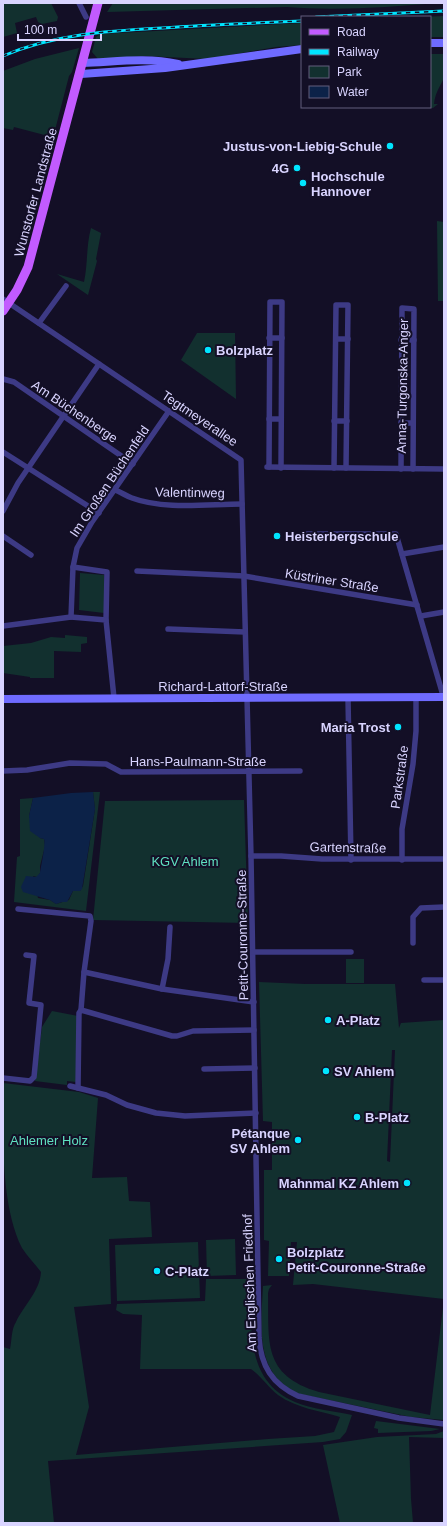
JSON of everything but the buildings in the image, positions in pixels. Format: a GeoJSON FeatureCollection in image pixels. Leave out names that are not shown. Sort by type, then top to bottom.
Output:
{"type":"FeatureCollection","features":[{"type":"Feature","properties":{"kind":"main road","name":"Wunstorfer Landstraße"},"geometry":{"type":"LineString","coordinates":[[3,311],[6,301],[20,286],[28,267],[81,74],[90,17],[98,3]]}},
{"type":"Feature","properties":{"kind":"street"},"geometry":{"type":"LineString","coordinates":[[79,3],[90,17]]}},
{"type":"Feature","properties":{"kind":"street"},"geometry":{"type":"LineString","coordinates":[[79,18],[90,17]]}},
{"type":"Feature","properties":{"kind":"street"},"geometry":{"type":"LineString","coordinates":[[431,43],[444,43]]}},
{"type":"Feature","properties":{"kind":"street"},"geometry":{"type":"LineString","coordinates":[[81,74],[165,68],[301,48]]}},
{"type":"Feature","properties":{"kind":"street"},"geometry":{"type":"LineString","coordinates":[[83,63],[135,60],[164,61],[183,65]]}},
{"type":"Feature","properties":{"kind":"street"},"geometry":{"type":"LineString","coordinates":[[39,323],[66,286]]}},
{"type":"Feature","properties":{"kind":"street","name":"Tegtmeyerallee"},"geometry":{"type":"LineString","coordinates":[[6,301],[241,460],[247,698]]}},
{"type":"Feature","properties":{"kind":"street"},"geometry":{"type":"LineString","coordinates":[[281,468],[282,302],[270,302],[268,467],[281,468],[444,469]]}},
{"type":"Feature","properties":{"kind":"street"},"geometry":{"type":"LineString","coordinates":[[334,468],[336,305],[348,305],[346,468]]}},
{"type":"Feature","properties":{"kind":"street","name":"Anna-Turgonska-Anger"},"geometry":{"type":"LineString","coordinates":[[401,468],[402,308],[414,309],[412,468]]}},
{"type":"Feature","properties":{"kind":"street"},"geometry":{"type":"LineString","coordinates":[[269,338],[282,338]]}},
{"type":"Feature","properties":{"kind":"street"},"geometry":{"type":"LineString","coordinates":[[336,339],[348,339]]}},
{"type":"Feature","properties":{"kind":"street"},"geometry":{"type":"LineString","coordinates":[[401,340],[414,340]]}},
{"type":"Feature","properties":{"kind":"street"},"geometry":{"type":"LineString","coordinates":[[3,511],[8,500],[28,468],[98,364]]}},
{"type":"Feature","properties":{"kind":"street","name":"Am Büchenberge"},"geometry":{"type":"LineString","coordinates":[[3,379],[14,382],[133,464]]}},
{"type":"Feature","properties":{"kind":"street","name":"Im Großen Büchenfeld"},"geometry":{"type":"LineString","coordinates":[[71,617],[73,567],[77,548],[84,535],[169,411]]}},
{"type":"Feature","properties":{"kind":"street"},"geometry":{"type":"LineString","coordinates":[[269,420],[281,420]]}},
{"type":"Feature","properties":{"kind":"street"},"geometry":{"type":"LineString","coordinates":[[334,421],[347,421]]}},
{"type":"Feature","properties":{"kind":"street"},"geometry":{"type":"LineString","coordinates":[[401,422],[413,423]]}},
{"type":"Feature","properties":{"kind":"street"},"geometry":{"type":"LineString","coordinates":[[3,452],[99,513]]}},
{"type":"Feature","properties":{"kind":"street","name":"Valentinweg"},"geometry":{"type":"LineString","coordinates":[[115,490],[132,498],[152,503],[172,505],[242,504]]}},
{"type":"Feature","properties":{"kind":"street"},"geometry":{"type":"LineString","coordinates":[[307,534],[396,534],[443,697]]}},
{"type":"Feature","properties":{"kind":"street"},"geometry":{"type":"LineString","coordinates":[[3,536],[31,555]]}},
{"type":"Feature","properties":{"kind":"street"},"geometry":{"type":"LineString","coordinates":[[402,554],[444,547]]}},
{"type":"Feature","properties":{"kind":"street"},"geometry":{"type":"LineString","coordinates":[[73,567],[107,572],[106,620],[114,698]]}},
{"type":"Feature","properties":{"kind":"street","name":"Küstriner Straße"},"geometry":{"type":"LineString","coordinates":[[137,571],[244,576],[417,605]]}},
{"type":"Feature","properties":{"kind":"street"},"geometry":{"type":"LineString","coordinates":[[420,616],[444,612]]}},
{"type":"Feature","properties":{"kind":"street"},"geometry":{"type":"LineString","coordinates":[[3,626],[71,617],[106,620]]}},
{"type":"Feature","properties":{"kind":"street"},"geometry":{"type":"LineString","coordinates":[[168,629],[245,632]]}},
{"type":"Feature","properties":{"kind":"street","name":"Richard-Lattorf-Straße"},"geometry":{"type":"LineString","coordinates":[[3,699],[443,697]]}},
{"type":"Feature","properties":{"kind":"street","name":"Petit-Couronne-Straße"},"geometry":{"type":"LineString","coordinates":[[247,698],[257,1172]]}},
{"type":"Feature","properties":{"kind":"street"},"geometry":{"type":"LineString","coordinates":[[348,698],[351,860]]}},
{"type":"Feature","properties":{"kind":"street","name":"Parkstraße"},"geometry":{"type":"LineString","coordinates":[[402,860],[402,829],[413,764],[416,731],[416,698]]}},
{"type":"Feature","properties":{"kind":"street","name":"Hans-Paulmann-Straße"},"geometry":{"type":"LineString","coordinates":[[3,771],[27,770],[70,763],[106,764],[121,772],[300,771]]}},
{"type":"Feature","properties":{"kind":"street","name":"Gartenstraße"},"geometry":{"type":"LineString","coordinates":[[251,856],[351,860],[444,859]]}},
{"type":"Feature","properties":{"kind":"street"},"geometry":{"type":"LineString","coordinates":[[413,943],[412,917],[421,908],[444,907]]}},
{"type":"Feature","properties":{"kind":"street"},"geometry":{"type":"LineString","coordinates":[[18,909],[90,916],[91,921],[84,972],[81,1010],[79,1013],[78,1088]]}},
{"type":"Feature","properties":{"kind":"street"},"geometry":{"type":"LineString","coordinates":[[162,989],[168,959],[170,927]]}},
{"type":"Feature","properties":{"kind":"street"},"geometry":{"type":"LineString","coordinates":[[253,952],[350,952]]}},
{"type":"Feature","properties":{"kind":"street"},"geometry":{"type":"LineString","coordinates":[[3,1078],[30,1081],[34,1077],[41,1004],[28,1003],[34,956],[26,955]]}},
{"type":"Feature","properties":{"kind":"street"},"geometry":{"type":"LineString","coordinates":[[84,972],[162,989],[254,1002]]}},
{"type":"Feature","properties":{"kind":"street"},"geometry":{"type":"LineString","coordinates":[[424,980],[444,980]]}},
{"type":"Feature","properties":{"kind":"street"},"geometry":{"type":"LineString","coordinates":[[81,1010],[172,1036],[193,1031],[254,1030]]}},
{"type":"Feature","properties":{"kind":"street"},"geometry":{"type":"LineString","coordinates":[[204,1069],[255,1068]]}},
{"type":"Feature","properties":{"kind":"street"},"geometry":{"type":"LineString","coordinates":[[70,1086],[106,1095],[127,1105],[156,1113],[185,1116],[256,1113]]}},
{"type":"Feature","properties":{"kind":"street","name":"Am Englischen Friedhof"},"geometry":{"type":"LineString","coordinates":[[257,1172],[259,1338],[261,1354],[270,1375],[280,1386],[298,1396],[399,1418],[444,1424]]}},
{"type":"Feature","properties":{"kind":"green space"},"geometry":{"type":"Polygon","coordinates":[[[3,3],[51,3],[58,17],[57,21],[42,24],[38,22],[36,17],[15,23],[17,33],[3,37],[3,3]]]}},
{"type":"Feature","properties":{"kind":"green space"},"geometry":{"type":"Polygon","coordinates":[[[113,3],[439,3],[344,9],[287,7],[107,12],[113,3]]]}},
{"type":"Feature","properties":{"kind":"green space"},"geometry":{"type":"Polygon","coordinates":[[[444,16],[444,37],[431,37],[431,17],[444,16]]]}},
{"type":"Feature","properties":{"kind":"green space"},"geometry":{"type":"Polygon","coordinates":[[[301,23],[301,45],[276,47],[207,59],[145,56],[98,59],[92,52],[96,37],[100,34],[301,23]]]}},
{"type":"Feature","properties":{"kind":"green space"},"geometry":{"type":"Polygon","coordinates":[[[79,48],[72,72],[69,76],[55,130],[56,138],[14,127],[13,130],[3,128],[3,71],[35,59],[79,48]]]}},
{"type":"Feature","properties":{"kind":"green space"},"geometry":{"type":"Polygon","coordinates":[[[431,54],[444,54],[444,77],[436,94],[434,104],[438,104],[431,108],[431,54]]]}},
{"type":"Feature","properties":{"kind":"green space"},"geometry":{"type":"Polygon","coordinates":[[[437,221],[444,222],[444,301],[438,301],[437,221]]]}},
{"type":"Feature","properties":{"kind":"green space"},"geometry":{"type":"Polygon","coordinates":[[[91,228],[101,233],[96,259],[97,261],[88,295],[57,274],[84,282],[91,228]]]}},
{"type":"Feature","properties":{"kind":"green space"},"geometry":{"type":"Polygon","coordinates":[[[197,333],[235,333],[236,399],[181,360],[197,333]]]}},
{"type":"Feature","properties":{"kind":"green space"},"geometry":{"type":"Polygon","coordinates":[[[80,573],[104,575],[104,613],[79,610],[80,573]]]}},
{"type":"Feature","properties":{"kind":"green space"},"geometry":{"type":"Polygon","coordinates":[[[65,635],[87,637],[87,643],[81,644],[81,652],[54,651],[54,678],[30,678],[3,673],[3,646],[31,643],[51,637],[65,638],[65,635]]]}},
{"type":"Feature","properties":{"kind":"green space"},"geometry":{"type":"Polygon","coordinates":[[[93,792],[100,792],[86,911],[14,902],[17,857],[20,856],[20,799],[33,798],[29,816],[40,838],[44,839],[45,846],[40,866],[40,873],[37,877],[33,876],[38,898],[50,900],[56,904],[69,900],[73,891],[80,891],[83,886],[95,809],[93,792]]]}},
{"type":"Feature","properties":{"kind":"green space","name":"KGV Ahlem"},"geometry":{"type":"Polygon","coordinates":[[[244,800],[248,923],[93,920],[105,801],[244,800]]]}},
{"type":"Feature","properties":{"kind":"green space"},"geometry":{"type":"Polygon","coordinates":[[[346,959],[364,959],[364,983],[346,983],[346,959]]]}},
{"type":"Feature","properties":{"kind":"green space"},"geometry":{"type":"Polygon","coordinates":[[[259,982],[305,984],[395,984],[399,1028],[401,1023],[444,1020],[444,1299],[313,1284],[293,1285],[297,1242],[291,1242],[289,1276],[268,1276],[269,1241],[264,1240],[264,1170],[272,1170],[272,1122],[263,1121],[259,982]],[[392,1050],[387,1161],[390,1162],[395,1050],[392,1050]]]}},
{"type":"Feature","properties":{"kind":"green space"},"geometry":{"type":"Polygon","coordinates":[[[52,1011],[78,1016],[76,1082],[67,1081],[67,1085],[35,1081],[42,1027],[52,1011]]]}},
{"type":"Feature","properties":{"kind":"green space","name":"Ahlemer Holz"},"geometry":{"type":"Polygon","coordinates":[[[3,1083],[79,1092],[98,1098],[92,1178],[127,1177],[129,1201],[150,1202],[152,1237],[109,1239],[111,1304],[74,1307],[89,1407],[76,1455],[315,1436],[334,1432],[340,1417],[308,1409],[292,1403],[274,1392],[251,1369],[140,1369],[142,1315],[123,1314],[116,1310],[117,1304],[205,1301],[206,1279],[251,1279],[251,1314],[254,1349],[258,1365],[266,1380],[278,1392],[295,1402],[315,1408],[352,1415],[346,1432],[340,1439],[323,1442],[48,1461],[54,1523],[3,1523],[3,1347],[10,1349],[14,1325],[35,1292],[41,1272],[22,1248],[10,1211],[4,1167],[3,1083]]]}},
{"type":"Feature","properties":{"kind":"green space"},"geometry":{"type":"Polygon","coordinates":[[[235,1239],[236,1275],[207,1276],[206,1240],[235,1239]]]}},
{"type":"Feature","properties":{"kind":"green space","name":"C-Platz"},"geometry":{"type":"Polygon","coordinates":[[[198,1242],[200,1298],[117,1301],[115,1245],[198,1242]]]}},
{"type":"Feature","properties":{"kind":"green space"},"geometry":{"type":"Polygon","coordinates":[[[272,1285],[268,1293],[268,1327],[272,1354],[278,1366],[287,1376],[300,1385],[319,1392],[430,1415],[444,1299],[444,1420],[411,1417],[300,1394],[285,1386],[275,1375],[268,1362],[264,1348],[261,1318],[263,1286],[272,1285]]]}},
{"type":"Feature","properties":{"kind":"green space"},"geometry":{"type":"Polygon","coordinates":[[[376,1421],[440,1429],[431,1431],[378,1433],[378,1429],[374,1428],[376,1421]]]}},
{"type":"Feature","properties":{"kind":"green space"},"geometry":{"type":"Polygon","coordinates":[[[444,1431],[444,1438],[409,1437],[413,1523],[340,1523],[323,1445],[377,1437],[436,1434],[444,1431]]]}},
{"type":"Feature","properties":{"kind":"water"},"geometry":{"type":"Polygon","coordinates":[[[93,792],[95,809],[82,889],[80,891],[73,891],[67,902],[56,904],[50,900],[23,892],[21,887],[26,876],[36,877],[40,873],[44,850],[44,839],[30,831],[29,816],[33,798],[93,792]]]}},
{"type":"Feature","properties":{"kind":"railway"},"geometry":{"type":"LineString","coordinates":[[337,16],[444,11]]}},
{"type":"Feature","properties":{"kind":"railway"},"geometry":{"type":"LineString","coordinates":[[3,56],[61,38],[101,32],[301,21]]}},
{"type":"Feature","properties":{"kind":"place","name":"Justus-von-Liebig-Schule"},"geometry":{"type":"Point","coordinates":[390,146]}},
{"type":"Feature","properties":{"kind":"place","name":"4G"},"geometry":{"type":"Point","coordinates":[297,168]}},
{"type":"Feature","properties":{"kind":"place","name":"Hochschule Hannover"},"geometry":{"type":"Point","coordinates":[303,183]}},
{"type":"Feature","properties":{"kind":"place","name":"Bolzplatz"},"geometry":{"type":"Point","coordinates":[208,350]}},
{"type":"Feature","properties":{"kind":"place","name":"Heisterbergschule"},"geometry":{"type":"Point","coordinates":[277,536]}},
{"type":"Feature","properties":{"kind":"place","name":"Maria Trost"},"geometry":{"type":"Point","coordinates":[398,727]}},
{"type":"Feature","properties":{"kind":"place","name":"A-Platz"},"geometry":{"type":"Point","coordinates":[328,1020]}},
{"type":"Feature","properties":{"kind":"place","name":"SV Ahlem"},"geometry":{"type":"Point","coordinates":[326,1071]}},
{"type":"Feature","properties":{"kind":"place","name":"B-Platz"},"geometry":{"type":"Point","coordinates":[357,1117]}},
{"type":"Feature","properties":{"kind":"place","name":"Pétanque SV Ahlem"},"geometry":{"type":"Point","coordinates":[298,1140]}},
{"type":"Feature","properties":{"kind":"place","name":"Mahnmal KZ Ahlem"},"geometry":{"type":"Point","coordinates":[407,1183]}},
{"type":"Feature","properties":{"kind":"place","name":"Bolzplatz Petit-Couronne-Straße"},"geometry":{"type":"Point","coordinates":[279,1259]}},
{"type":"Feature","properties":{"kind":"place","name":"C-Platz"},"geometry":{"type":"Point","coordinates":[157,1271]}}]}
